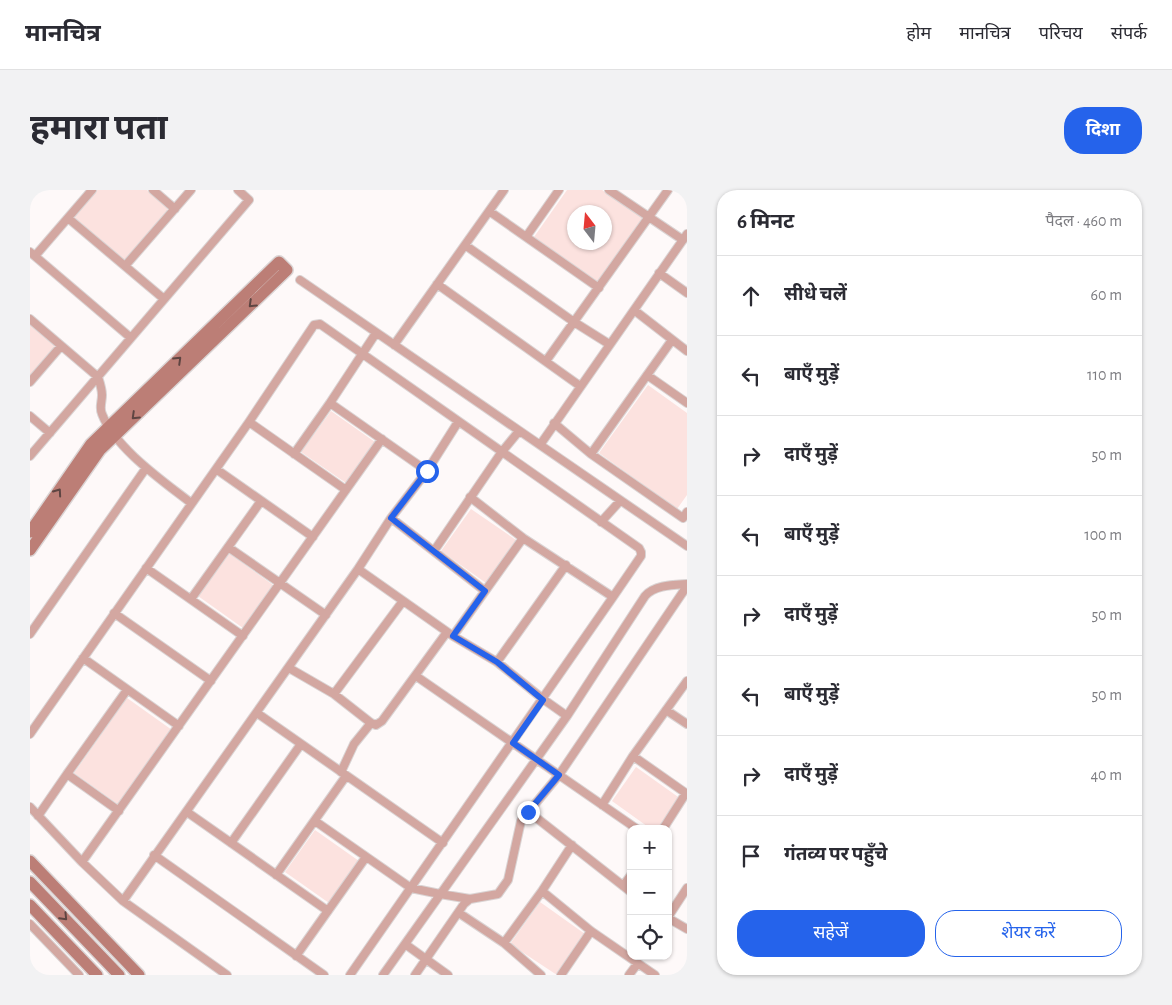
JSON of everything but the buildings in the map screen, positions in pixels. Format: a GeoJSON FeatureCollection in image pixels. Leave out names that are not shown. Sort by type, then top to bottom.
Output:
{"type":"FeatureCollection","features":[{"type":"Feature","properties":{"kind":"street"},"geometry":{"type":"LineString","coordinates":[[92,190],[68,218],[32,254],[131,338]]}},
{"type":"Feature","properties":{"kind":"street"},"geometry":{"type":"LineString","coordinates":[[153,190],[175,209]]}},
{"type":"Feature","properties":{"kind":"street"},"geometry":{"type":"LineString","coordinates":[[125,266],[191,190]]}},
{"type":"Feature","properties":{"kind":"street"},"geometry":{"type":"LineString","coordinates":[[30,456],[249,200],[238,190]]}},
{"type":"Feature","properties":{"kind":"street"},"geometry":{"type":"LineString","coordinates":[[394,345],[504,190]]}},
{"type":"Feature","properties":{"kind":"street"},"geometry":{"type":"LineString","coordinates":[[526,236],[559,190]]}},
{"type":"Feature","properties":{"kind":"street"},"geometry":{"type":"LineString","coordinates":[[540,445],[685,237],[649,218],[609,190]]}},
{"type":"Feature","properties":{"kind":"street"},"geometry":{"type":"LineString","coordinates":[[546,361],[668,190]]}},
{"type":"Feature","properties":{"kind":"street"},"geometry":{"type":"LineString","coordinates":[[489,211],[599,288]]}},
{"type":"Feature","properties":{"kind":"street"},"geometry":{"type":"LineString","coordinates":[[68,218],[164,299]]}},
{"type":"Feature","properties":{"kind":"street"},"geometry":{"type":"LineString","coordinates":[[465,245],[574,322],[610,344]]}},
{"type":"Feature","properties":{"kind":"street"},"geometry":{"type":"LineString","coordinates":[[30,532],[91,444],[111,432],[283,266]]}},
{"type":"Feature","properties":{"kind":"street"},"geometry":{"type":"LineString","coordinates":[[659,273],[687,293]]}},
{"type":"Feature","properties":{"kind":"street"},"geometry":{"type":"LineString","coordinates":[[300,280],[687,546]]}},
{"type":"Feature","properties":{"kind":"street"},"geometry":{"type":"LineString","coordinates":[[437,284],[580,386]]}},
{"type":"Feature","properties":{"kind":"street"},"geometry":{"type":"LineString","coordinates":[[634,310],[687,351]]}},
{"type":"Feature","properties":{"kind":"street"},"geometry":{"type":"LineString","coordinates":[[30,319],[98,377],[102,390],[101,411],[111,432],[146,468],[191,504]]}},
{"type":"Feature","properties":{"kind":"street"},"geometry":{"type":"LineString","coordinates":[[30,734],[249,422],[314,325],[320,324],[639,548],[641,556],[543,700],[350,975]]}},
{"type":"Feature","properties":{"kind":"street"},"geometry":{"type":"LineString","coordinates":[[294,454],[376,332]]}},
{"type":"Feature","properties":{"kind":"street"},"geometry":{"type":"LineString","coordinates":[[591,454],[672,340]]}},
{"type":"Feature","properties":{"kind":"street"},"geometry":{"type":"LineString","coordinates":[[30,382],[61,346]]}},
{"type":"Feature","properties":{"kind":"street"},"geometry":{"type":"LineString","coordinates":[[647,375],[687,404]]}},
{"type":"Feature","properties":{"kind":"street"},"geometry":{"type":"LineString","coordinates":[[330,403],[427,471]]}},
{"type":"Feature","properties":{"kind":"street"},"geometry":{"type":"LineString","coordinates":[[30,416],[50,433]]}},
{"type":"Feature","properties":{"kind":"street"},"geometry":{"type":"LineString","coordinates":[[249,422],[346,490]]}},
{"type":"Feature","properties":{"kind":"street"},"geometry":{"type":"LineString","coordinates":[[123,901],[289,668],[391,518],[427,471],[458,422]]}},
{"type":"Feature","properties":{"kind":"street"},"geometry":{"type":"LineString","coordinates":[[554,423],[591,454],[683,518],[687,512]]}},
{"type":"Feature","properties":{"kind":"street"},"geometry":{"type":"LineString","coordinates":[[434,551],[519,431]]}},
{"type":"Feature","properties":{"kind":"street"},"geometry":{"type":"LineString","coordinates":[[30,550],[111,432]]}},
{"type":"Feature","properties":{"kind":"street"},"geometry":{"type":"LineString","coordinates":[[82,862],[382,439]]}},
{"type":"Feature","properties":{"kind":"street"},"geometry":{"type":"LineString","coordinates":[[30,634],[146,468]]}},
{"type":"Feature","properties":{"kind":"street"},"geometry":{"type":"LineString","coordinates":[[216,469],[313,537]]}},
{"type":"Feature","properties":{"kind":"street"},"geometry":{"type":"LineString","coordinates":[[470,498],[523,538],[613,597]]}},
{"type":"Feature","properties":{"kind":"street"},"geometry":{"type":"LineString","coordinates":[[191,599],[261,501]]}},
{"type":"Feature","properties":{"kind":"street"},"geometry":{"type":"LineString","coordinates":[[601,522],[620,501]]}},
{"type":"Feature","properties":{"kind":"street"},"geometry":{"type":"LineString","coordinates":[[391,518],[485,591]]}},
{"type":"Feature","properties":{"kind":"street"},"geometry":{"type":"LineString","coordinates":[[289,668],[334,694],[376,725],[382,721],[485,591],[523,538]]}},
{"type":"Feature","properties":{"kind":"street"},"geometry":{"type":"LineString","coordinates":[[228,547],[326,615]]}},
{"type":"Feature","properties":{"kind":"street"},"geometry":{"type":"LineString","coordinates":[[497,662],[566,565]]}},
{"type":"Feature","properties":{"kind":"street"},"geometry":{"type":"LineString","coordinates":[[146,568],[243,636]]}},
{"type":"Feature","properties":{"kind":"street"},"geometry":{"type":"LineString","coordinates":[[358,569],[450,634],[497,662],[543,700],[566,716]]}},
{"type":"Feature","properties":{"kind":"street"},"geometry":{"type":"LineString","coordinates":[[383,975],[566,716],[650,591],[664,587],[687,585]]}},
{"type":"Feature","properties":{"kind":"street"},"geometry":{"type":"LineString","coordinates":[[315,821],[412,888],[470,899],[498,894],[504,886],[512,865],[521,821],[559,775],[687,585]]}},
{"type":"Feature","properties":{"kind":"street"},"geometry":{"type":"LineString","coordinates":[[334,694],[404,601]]}},
{"type":"Feature","properties":{"kind":"street"},"geometry":{"type":"LineString","coordinates":[[114,613],[211,681]]}},
{"type":"Feature","properties":{"kind":"street"},"geometry":{"type":"LineString","coordinates":[[83,658],[179,726]]}},
{"type":"Feature","properties":{"kind":"street"},"geometry":{"type":"LineString","coordinates":[[416,676],[631,825]]}},
{"type":"Feature","properties":{"kind":"street"},"geometry":{"type":"LineString","coordinates":[[602,804],[633,756],[687,681]]}},
{"type":"Feature","properties":{"kind":"street"},"geometry":{"type":"LineString","coordinates":[[38,816],[127,690]]}},
{"type":"Feature","properties":{"kind":"street"},"geometry":{"type":"LineString","coordinates":[[666,710],[687,724]]}},
{"type":"Feature","properties":{"kind":"street"},"geometry":{"type":"LineString","coordinates":[[256,713],[443,843]]}},
{"type":"Feature","properties":{"kind":"street"},"geometry":{"type":"LineString","coordinates":[[276,875],[315,821],[344,774],[354,744],[371,723]]}},
{"type":"Feature","properties":{"kind":"street"},"geometry":{"type":"LineString","coordinates":[[231,843],[301,744]]}},
{"type":"Feature","properties":{"kind":"street"},"geometry":{"type":"LineString","coordinates":[[633,756],[686,794],[666,825]]}},
{"type":"Feature","properties":{"kind":"street"},"geometry":{"type":"LineString","coordinates":[[67,774],[119,810]]}},
{"type":"Feature","properties":{"kind":"street"},"geometry":{"type":"LineString","coordinates":[[30,807],[82,862],[123,901],[226,975]]}},
{"type":"Feature","properties":{"kind":"street"},"geometry":{"type":"LineString","coordinates":[[186,812],[328,911]]}},
{"type":"Feature","properties":{"kind":"street"},"geometry":{"type":"LineString","coordinates":[[528,812],[627,889]]}},
{"type":"Feature","properties":{"kind":"street"},"geometry":{"type":"LineString","coordinates":[[504,943],[542,891],[572,845]]}},
{"type":"Feature","properties":{"kind":"street"},"geometry":{"type":"LineString","coordinates":[[154,855],[324,975]]}},
{"type":"Feature","properties":{"kind":"street"},"geometry":{"type":"LineString","coordinates":[[296,956],[366,857]]}},
{"type":"Feature","properties":{"kind":"street"},"geometry":{"type":"LineString","coordinates":[[30,861],[139,975]]}},
{"type":"Feature","properties":{"kind":"street"},"geometry":{"type":"LineString","coordinates":[[623,886],[627,880]]}},
{"type":"Feature","properties":{"kind":"street"},"geometry":{"type":"LineString","coordinates":[[30,882],[119,975]]}},
{"type":"Feature","properties":{"kind":"street"},"geometry":{"type":"LineString","coordinates":[[669,915],[687,888]]}},
{"type":"Feature","properties":{"kind":"street"},"geometry":{"type":"LineString","coordinates":[[542,891],[592,931],[655,975]]}},
{"type":"Feature","properties":{"kind":"street"},"geometry":{"type":"LineString","coordinates":[[415,975],[464,904],[470,899]]}},
{"type":"Feature","properties":{"kind":"street"},"geometry":{"type":"LineString","coordinates":[[30,905],[97,975]]}},
{"type":"Feature","properties":{"kind":"street"},"geometry":{"type":"LineString","coordinates":[[459,913],[504,943],[540,975]]}},
{"type":"Feature","properties":{"kind":"street"},"geometry":{"type":"LineString","coordinates":[[672,920],[687,929]]}},
{"type":"Feature","properties":{"kind":"street"},"geometry":{"type":"LineString","coordinates":[[30,924],[79,975]]}},
{"type":"Feature","properties":{"kind":"street"},"geometry":{"type":"LineString","coordinates":[[560,975],[592,931]]}},
{"type":"Feature","properties":{"kind":"street"},"geometry":{"type":"LineString","coordinates":[[405,944],[448,975]]}},
{"type":"Feature","properties":{"kind":"street"},"geometry":{"type":"LineString","coordinates":[[629,975],[638,963]]}},
{"type":"Feature","properties":{"kind":"shaded area"},"geometry":{"type":"Polygon","coordinates":[[[97,190],[147,190],[171,210],[125,263],[73,218],[97,190]]]}},
{"type":"Feature","properties":{"kind":"shaded area"},"geometry":{"type":"Polygon","coordinates":[[[567,190],[602,190],[643,218],[598,282],[534,237],[567,190]]]}},
{"type":"Feature","properties":{"kind":"shaded area"},"geometry":{"type":"Polygon","coordinates":[[[30,323],[56,345],[30,376],[30,323]]]}},
{"type":"Feature","properties":{"kind":"shaded area"},"geometry":{"type":"Polygon","coordinates":[[[648,385],[687,413],[687,495],[677,509],[599,453],[648,385]]]}},
{"type":"Feature","properties":{"kind":"shaded area"},"geometry":{"type":"Polygon","coordinates":[[[331,411],[375,442],[346,483],[301,452],[331,411]]]}},
{"type":"Feature","properties":{"kind":"shaded area"},"geometry":{"type":"Polygon","coordinates":[[[471,509],[516,540],[486,583],[441,551],[471,509]]]}},
{"type":"Feature","properties":{"kind":"shaded area"},"geometry":{"type":"Polygon","coordinates":[[[229,553],[273,585],[243,628],[198,596],[229,553]]]}},
{"type":"Feature","properties":{"kind":"shaded area"},"geometry":{"type":"Polygon","coordinates":[[[127,698],[172,730],[119,805],[74,773],[127,698]]]}},
{"type":"Feature","properties":{"kind":"shaded area"},"geometry":{"type":"Polygon","coordinates":[[[636,767],[681,799],[663,825],[645,825],[612,801],[636,767]]]}},
{"type":"Feature","properties":{"kind":"shaded area"},"geometry":{"type":"Polygon","coordinates":[[[315,830],[359,861],[329,903],[285,872],[315,830]]]}},
{"type":"Feature","properties":{"kind":"shaded area"},"geometry":{"type":"Polygon","coordinates":[[[540,902],[585,934],[557,975],[510,944],[540,902]]]}},
{"type":"Feature","properties":{"kind":"route"},"geometry":{"type":"LineString","coordinates":[[427,471],[391,518],[485,591],[453,636],[497,662],[543,700],[513,743],[559,775],[528,812]]}}]}
